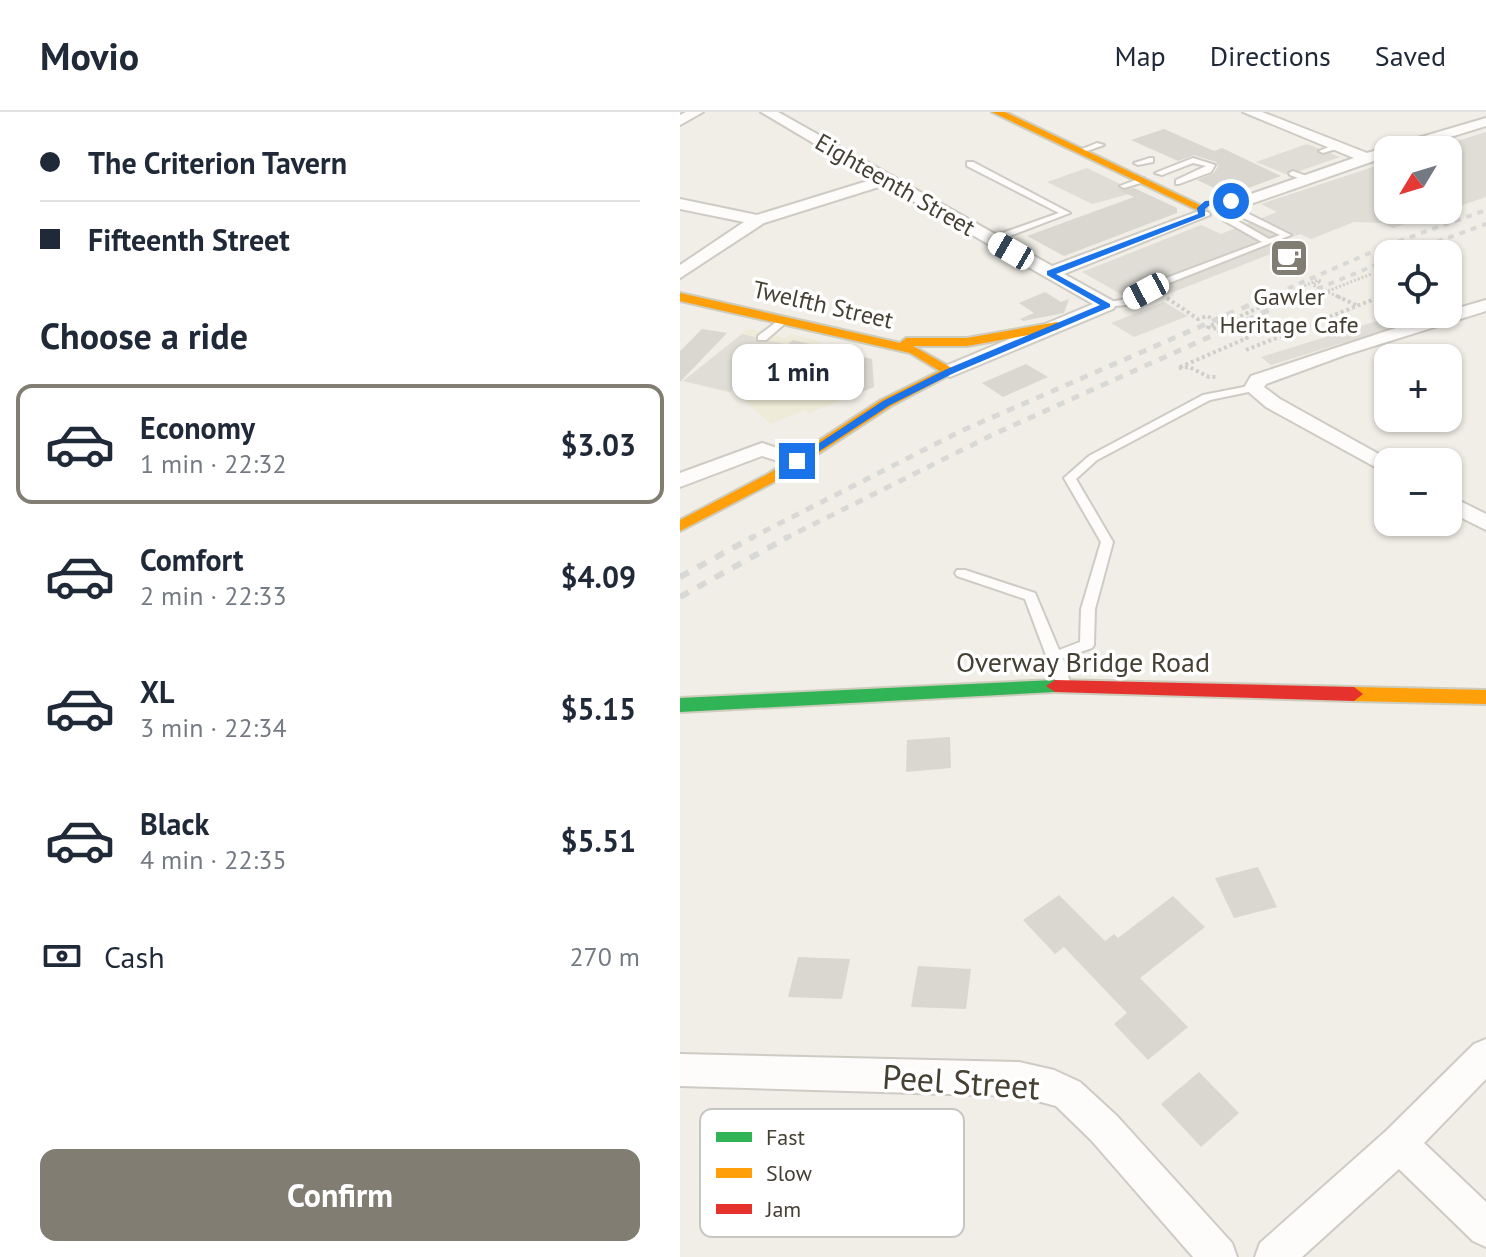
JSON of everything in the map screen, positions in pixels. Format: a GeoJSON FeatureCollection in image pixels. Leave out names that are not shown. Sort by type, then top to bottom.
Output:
{"type":"FeatureCollection","features":[{"type":"Feature","properties":{"kind":"main road"},"geometry":{"type":"LineString","coordinates":[[997,112],[1081,151],[1152,176],[1219,207]]}},
{"type":"Feature","properties":{"kind":"main road"},"geometry":{"type":"LineString","coordinates":[[1027,112],[1100,145],[1152,176]]}},
{"type":"Feature","properties":{"kind":"main road","name":"Twelfth Street"},"geometry":{"type":"LineString","coordinates":[[680,297],[914,350],[950,371]]}},
{"type":"Feature","properties":{"kind":"main road"},"geometry":{"type":"LineString","coordinates":[[867,340],[942,344],[997,338],[1057,326]]}},
{"type":"Feature","properties":{"kind":"main road"},"geometry":{"type":"LineString","coordinates":[[867,340],[894,352],[898,374],[886,403]]}},
{"type":"Feature","properties":{"kind":"main road"},"geometry":{"type":"LineString","coordinates":[[680,526],[728,503],[886,403],[950,371]]}},
{"type":"Feature","properties":{"kind":"main road","name":"Overway Bridge Road"},"geometry":{"type":"LineString","coordinates":[[680,705],[1029,685],[1486,697]]}},
{"type":"Feature","properties":{"kind":"street"},"geometry":{"type":"LineString","coordinates":[[680,121],[696,112]]}},
{"type":"Feature","properties":{"kind":"street","name":"Eighteenth Street"},"geometry":{"type":"LineString","coordinates":[[768,112],[1107,305]]}},
{"type":"Feature","properties":{"kind":"street"},"geometry":{"type":"LineString","coordinates":[[1250,112],[1330,148],[1366,158]]}},
{"type":"Feature","properties":{"kind":"street"},"geometry":{"type":"LineString","coordinates":[[1478,112],[1486,115]]}},
{"type":"Feature","properties":{"kind":"street"},"geometry":{"type":"LineString","coordinates":[[1440,136],[1486,122]]}},
{"type":"Feature","properties":{"kind":"street"},"geometry":{"type":"LineString","coordinates":[[1050,273],[1299,176],[1374,156]]}},
{"type":"Feature","properties":{"kind":"street"},"geometry":{"type":"LineString","coordinates":[[680,273],[758,220],[885,180]]}},
{"type":"Feature","properties":{"kind":"street"},"geometry":{"type":"LineString","coordinates":[[680,204],[758,220]]}},
{"type":"Feature","properties":{"kind":"street"},"geometry":{"type":"LineString","coordinates":[[950,371],[1107,305]]}},
{"type":"Feature","properties":{"kind":"street"},"geometry":{"type":"LineString","coordinates":[[1374,460],[1273,403],[1256,384],[1338,351],[1486,305]]}},
{"type":"Feature","properties":{"kind":"street"},"geometry":{"type":"LineString","coordinates":[[680,481],[762,449],[797,461]]}},
{"type":"Feature","properties":{"kind":"street"},"geometry":{"type":"LineString","coordinates":[[1462,510],[1486,523]]}},
{"type":"Feature","properties":{"kind":"street"},"geometry":{"type":"LineString","coordinates":[[1274,1257],[1399,1144],[1486,1055]]}},
{"type":"Feature","properties":{"kind":"street","name":"Peel Street"},"geometry":{"type":"LineString","coordinates":[[680,1070],[1019,1079],[1054,1087],[1068,1094],[1104,1128],[1218,1257]]}},
{"type":"Feature","properties":{"kind":"street"},"geometry":{"type":"LineString","coordinates":[[1399,1144],[1486,1228]]}},
{"type":"Feature","properties":{"kind":"lane"},"geometry":{"type":"LineString","coordinates":[[1081,151],[1100,145]]}},
{"type":"Feature","properties":{"kind":"lane"},"geometry":{"type":"LineString","coordinates":[[970,164],[1066,213],[991,240]]}},
{"type":"Feature","properties":{"kind":"lane"},"geometry":{"type":"LineString","coordinates":[[1107,305],[1123,303],[1148,288],[1287,235],[1219,207]]}},
{"type":"Feature","properties":{"kind":"lane"},"geometry":{"type":"LineString","coordinates":[[1219,207],[1269,242]]}},
{"type":"Feature","properties":{"kind":"lane"},"geometry":{"type":"LineString","coordinates":[[762,338],[783,321]]}},
{"type":"Feature","properties":{"kind":"lane"},"geometry":{"type":"LineString","coordinates":[[1055,656],[1087,645],[1088,609],[1107,542],[1070,478],[1093,458],[1207,397],[1256,384]]}},
{"type":"Feature","properties":{"kind":"lane"},"geometry":{"type":"LineString","coordinates":[[961,573],[1030,596],[1064,686]]}},
{"type":"Feature","properties":{"kind":"path"},"geometry":{"type":"LineString","coordinates":[[1327,291],[1371,274]]}},
{"type":"Feature","properties":{"kind":"path"},"geometry":{"type":"LineString","coordinates":[[1165,297],[1198,319],[1207,316],[1219,322],[1208,327],[1213,329],[1317,280],[1321,281],[1313,285],[1358,306]]}},
{"type":"Feature","properties":{"kind":"path"},"geometry":{"type":"LineString","coordinates":[[1246,350],[1374,300]]}},
{"type":"Feature","properties":{"kind":"path"},"geometry":{"type":"LineString","coordinates":[[1223,325],[1247,338],[1178,368],[1189,367],[1209,377],[1256,384]]}},
{"type":"Feature","properties":{"kind":"shaded area"},"geometry":{"type":"Polygon","coordinates":[[[1486,132],[1486,197],[1462,205],[1462,139],[1486,132]]]}},
{"type":"Feature","properties":{"kind":"shaded area"},"geometry":{"type":"Polygon","coordinates":[[[1307,144],[1340,157],[1288,175],[1256,162],[1307,144]]]}},
{"type":"Feature","properties":{"kind":"shaded area"},"geometry":{"type":"Polygon","coordinates":[[[1374,167],[1374,223],[1354,222],[1311,239],[1300,234],[1277,243],[1286,248],[1140,305],[1082,272],[1201,225],[1221,234],[1277,212],[1261,204],[1374,167]]]}},
{"type":"Feature","properties":{"kind":"shaded area"},"geometry":{"type":"Polygon","coordinates":[[[1087,168],[1137,192],[1092,204],[1047,182],[1087,168]]]}},
{"type":"Feature","properties":{"kind":"shaded area"},"geometry":{"type":"Polygon","coordinates":[[[1383,224],[1405,224],[1393,228],[1383,224]]]}},
{"type":"Feature","properties":{"kind":"shaded area"},"geometry":{"type":"Polygon","coordinates":[[[1164,302],[1188,316],[1134,337],[1111,323],[1164,302]]]}},
{"type":"Feature","properties":{"kind":"shaded area"},"geometry":{"type":"Polygon","coordinates":[[[1374,322],[1374,328],[1392,328],[1271,365],[1261,357],[1374,322]]]}},
{"type":"Feature","properties":{"kind":"shaded area"},"geometry":{"type":"Polygon","coordinates":[[[748,329],[786,338],[791,334],[820,341],[816,346],[872,359],[874,387],[809,413],[804,410],[771,424],[738,395],[683,381],[748,329]]]}},
{"type":"Feature","properties":{"kind":"shaded area"},"geometry":{"type":"Polygon","coordinates":[[[742,334],[788,345],[730,392],[683,381],[742,334]]]}},
{"type":"Feature","properties":{"kind":"building"},"geometry":{"type":"Polygon","coordinates":[[[1164,129],[1214,151],[1222,148],[1281,176],[1229,195],[1197,180],[1214,173],[1218,166],[1216,162],[1194,155],[1178,161],[1131,140],[1164,129]]]}},
{"type":"Feature","properties":{"kind":"building"},"geometry":{"type":"Polygon","coordinates":[[[1134,188],[1177,208],[1177,213],[1064,256],[1027,236],[1134,197],[1119,190],[1134,188]]]}},
{"type":"Feature","properties":{"kind":"building"},"geometry":{"type":"Polygon","coordinates":[[[1045,292],[1061,302],[1069,299],[1064,313],[1020,319],[1034,313],[1019,303],[1045,292]]]}},
{"type":"Feature","properties":{"kind":"building"},"geometry":{"type":"Polygon","coordinates":[[[702,329],[727,333],[680,382],[680,351],[702,329]]]}},
{"type":"Feature","properties":{"kind":"building"},"geometry":{"type":"Polygon","coordinates":[[[793,340],[872,359],[874,387],[854,395],[757,370],[793,340]]]}},
{"type":"Feature","properties":{"kind":"building"},"geometry":{"type":"Polygon","coordinates":[[[1026,364],[1048,377],[1003,397],[982,383],[1026,364]]]}},
{"type":"Feature","properties":{"kind":"building"},"geometry":{"type":"Polygon","coordinates":[[[950,737],[951,768],[906,772],[907,740],[950,737]]]}},
{"type":"Feature","properties":{"kind":"building"},"geometry":{"type":"Polygon","coordinates":[[[1258,867],[1277,907],[1234,918],[1215,878],[1258,867]]]}},
{"type":"Feature","properties":{"kind":"building"},"geometry":{"type":"Polygon","coordinates":[[[1059,895],[1105,941],[1114,934],[1118,938],[1173,896],[1205,927],[1140,978],[1188,1027],[1148,1060],[1114,1024],[1127,1013],[1064,947],[1055,954],[1023,920],[1059,895]]]}},
{"type":"Feature","properties":{"kind":"building"},"geometry":{"type":"Polygon","coordinates":[[[798,957],[850,959],[842,999],[788,997],[798,957]]]}},
{"type":"Feature","properties":{"kind":"building"},"geometry":{"type":"Polygon","coordinates":[[[918,966],[971,969],[966,1009],[911,1007],[918,966]]]}},
{"type":"Feature","properties":{"kind":"building"},"geometry":{"type":"Polygon","coordinates":[[[1199,1072],[1239,1113],[1201,1147],[1161,1104],[1199,1072]]]}},
{"type":"Feature","properties":{"kind":"railway"},"geometry":{"type":"LineString","coordinates":[[1266,298],[1388,245],[1486,210]]}},
{"type":"Feature","properties":{"kind":"railway"},"geometry":{"type":"LineString","coordinates":[[1442,240],[1486,224]]}},
{"type":"Feature","properties":{"kind":"railway"},"geometry":{"type":"LineString","coordinates":[[1295,298],[1374,266]]}},
{"type":"Feature","properties":{"kind":"railway"},"geometry":{"type":"LineString","coordinates":[[749,539],[961,431],[1270,296]]}},
{"type":"Feature","properties":{"kind":"railway"},"geometry":{"type":"LineString","coordinates":[[788,537],[994,434],[1300,296]]}},
{"type":"Feature","properties":{"kind":"railway"},"geometry":{"type":"LineString","coordinates":[[680,577],[753,537]]}},
{"type":"Feature","properties":{"kind":"railway"},"geometry":{"type":"LineString","coordinates":[[680,597],[788,537]]}},
{"type":"Feature","properties":{"kind":"railway"},"geometry":{"type":"LineString","coordinates":[[784,539],[788,537]]}},
{"type":"Feature","properties":{"kind":"traffic: fast"},"geometry":{"type":"LineString","coordinates":[[680,705],[1055,686]]}},
{"type":"Feature","properties":{"kind":"traffic: slow"},"geometry":{"type":"LineString","coordinates":[[997,112],[1201,208]]}},
{"type":"Feature","properties":{"kind":"traffic: slow"},"geometry":{"type":"LineString","coordinates":[[680,297],[914,350],[950,371],[886,403],[773,477],[680,526]]}},
{"type":"Feature","properties":{"kind":"traffic: slow"},"geometry":{"type":"LineString","coordinates":[[906,342],[967,342],[1057,326]]}},
{"type":"Feature","properties":{"kind":"traffic: slow"},"geometry":{"type":"LineString","coordinates":[[1354,694],[1486,697]]}},
{"type":"Feature","properties":{"kind":"traffic: jam"},"geometry":{"type":"LineString","coordinates":[[1055,686],[1354,694]]}},
{"type":"Feature","properties":{"kind":"place","name":"Gawler Heritage Cafe"},"geometry":{"type":"Point","coordinates":[1289,258]}},
{"type":"Feature","properties":{"kind":"route"},"geometry":{"type":"LineString","coordinates":[[797,461],[886,403],[950,371],[1107,305],[1050,273],[1202,215],[1201,208],[1208,203],[1231,201]]}}]}
